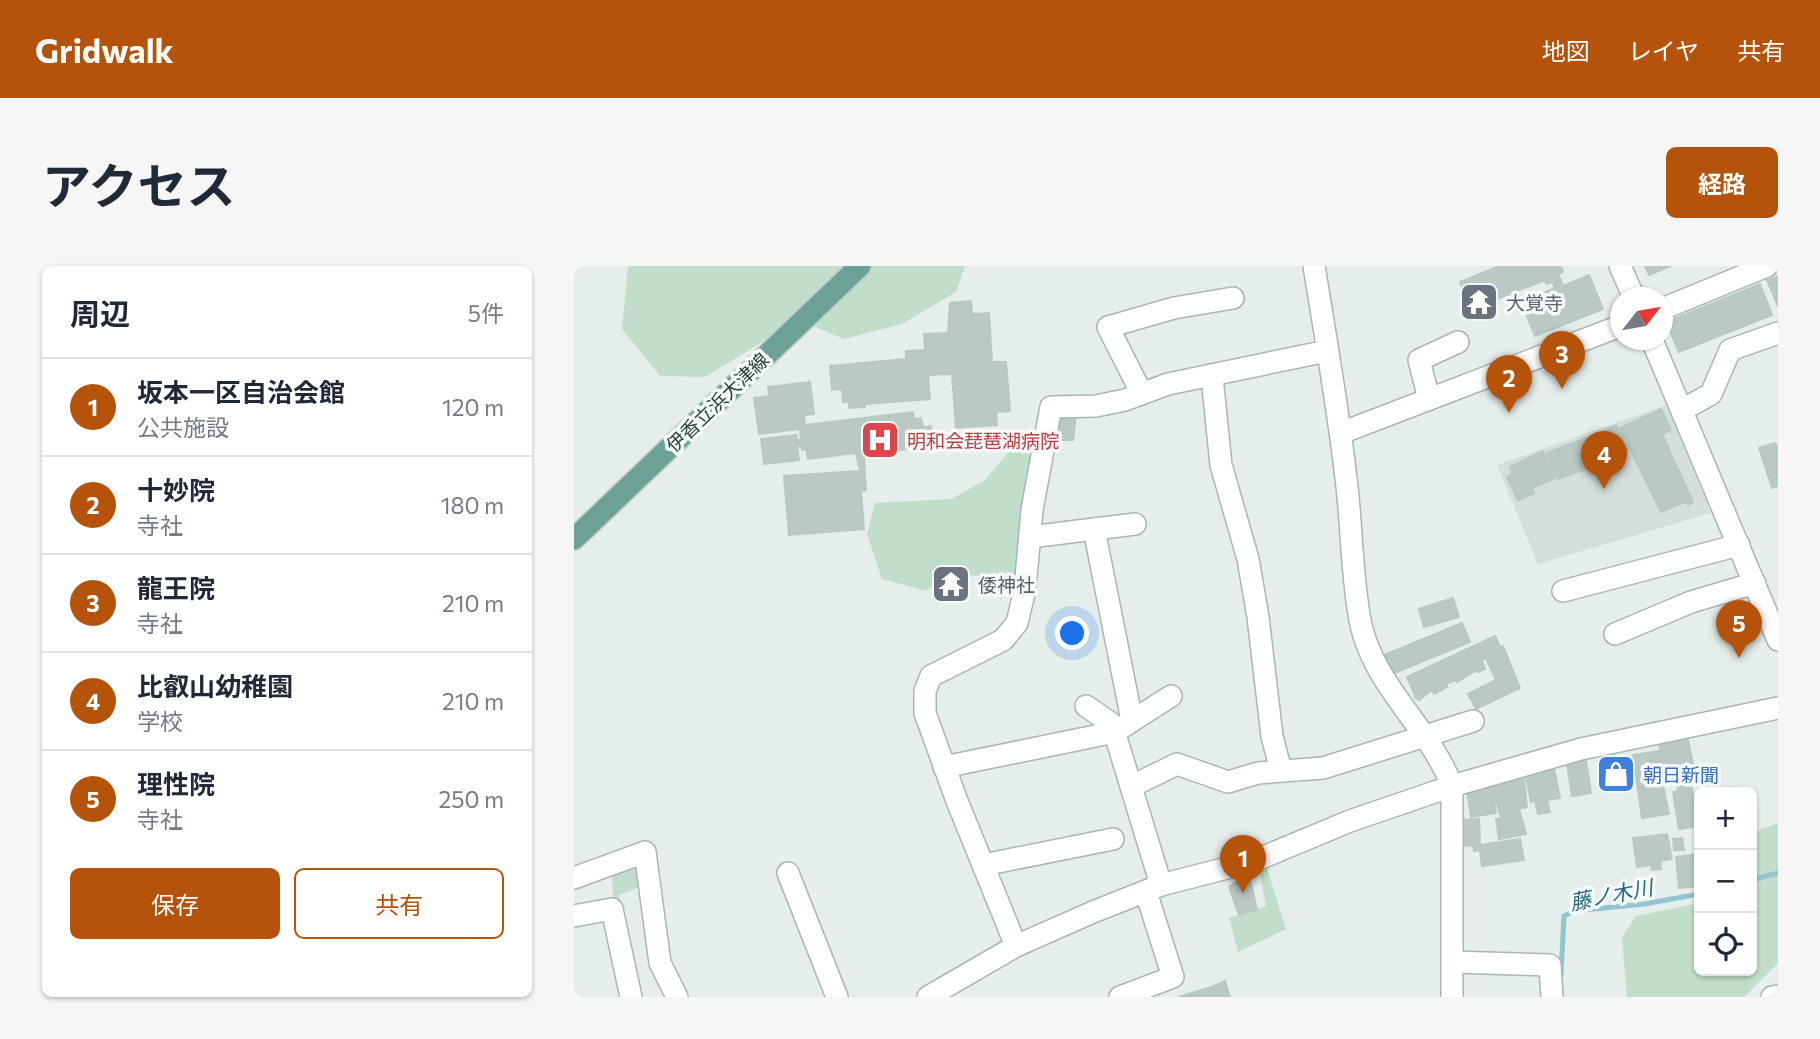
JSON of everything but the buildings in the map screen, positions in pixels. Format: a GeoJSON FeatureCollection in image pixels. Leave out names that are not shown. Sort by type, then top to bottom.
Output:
{"type":"FeatureCollection","features":[{"type":"Feature","properties":{"kind":"main road","name":"伊香立浜大津線"},"geometry":{"type":"LineString","coordinates":[[574,539],[860,266]]}},
{"type":"Feature","properties":{"kind":"street"},"geometry":{"type":"LineString","coordinates":[[1314,266],[1341,433],[1361,625],[1376,663],[1394,694],[1442,761],[1452,786],[1452,997]]}},
{"type":"Feature","properties":{"kind":"street"},"geometry":{"type":"LineString","coordinates":[[1620,266],[1629,287]]}},
{"type":"Feature","properties":{"kind":"street"},"geometry":{"type":"LineString","coordinates":[[1673,304],[1767,266]]}},
{"type":"Feature","properties":{"kind":"street"},"geometry":{"type":"LineString","coordinates":[[1143,394],[1108,327],[1174,309],[1233,298]]}},
{"type":"Feature","properties":{"kind":"street"},"geometry":{"type":"LineString","coordinates":[[1341,433],[1610,330]]}},
{"type":"Feature","properties":{"kind":"street"},"geometry":{"type":"LineString","coordinates":[[1682,410],[1711,394],[1730,350],[1778,333]]}},
{"type":"Feature","properties":{"kind":"street"},"geometry":{"type":"LineString","coordinates":[[1429,399],[1419,360],[1458,342]]}},
{"type":"Feature","properties":{"kind":"street"},"geometry":{"type":"LineString","coordinates":[[1656,350],[1776,632]]}},
{"type":"Feature","properties":{"kind":"street"},"geometry":{"type":"LineString","coordinates":[[1016,946],[925,713],[925,691],[931,676],[978,656],[1003,640],[1017,623],[1025,589],[1030,537],[1051,407],[1096,406],[1143,394],[1168,384],[1328,351]]}},
{"type":"Feature","properties":{"kind":"street"},"geometry":{"type":"LineString","coordinates":[[1212,377],[1221,465],[1248,559],[1258,617],[1272,736],[1281,771]]}},
{"type":"Feature","properties":{"kind":"street"},"geometry":{"type":"LineString","coordinates":[[1030,537],[1135,524]]}},
{"type":"Feature","properties":{"kind":"street"},"geometry":{"type":"LineString","coordinates":[[1094,529],[1132,786],[1173,977],[1150,992],[1120,997]]}},
{"type":"Feature","properties":{"kind":"street"},"geometry":{"type":"LineString","coordinates":[[1563,591],[1738,545]]}},
{"type":"Feature","properties":{"kind":"street"},"geometry":{"type":"LineString","coordinates":[[1615,634],[1691,603],[1755,583]]}},
{"type":"Feature","properties":{"kind":"street"},"geometry":{"type":"LineString","coordinates":[[944,766],[1123,726],[1171,696]]}},
{"type":"Feature","properties":{"kind":"street"},"geometry":{"type":"LineString","coordinates":[[1087,706],[1112,724],[1123,726]]}},
{"type":"Feature","properties":{"kind":"street"},"geometry":{"type":"LineString","coordinates":[[928,997],[1016,946],[1153,888],[1254,861],[1350,821],[1452,786],[1581,749],[1778,708]]}},
{"type":"Feature","properties":{"kind":"street"},"geometry":{"type":"LineString","coordinates":[[1132,786],[1177,764],[1228,782],[1281,771],[1323,768],[1473,721]]}},
{"type":"Feature","properties":{"kind":"street"},"geometry":{"type":"LineString","coordinates":[[983,865],[1113,839]]}},
{"type":"Feature","properties":{"kind":"street"},"geometry":{"type":"LineString","coordinates":[[574,877],[645,852],[660,963],[677,997]]}},
{"type":"Feature","properties":{"kind":"street"},"geometry":{"type":"LineString","coordinates":[[788,873],[837,997]]}},
{"type":"Feature","properties":{"kind":"street"},"geometry":{"type":"LineString","coordinates":[[574,916],[612,909],[631,997]]}},
{"type":"Feature","properties":{"kind":"street"},"geometry":{"type":"LineString","coordinates":[[1453,962],[1550,965],[1552,997]]}},
{"type":"Feature","properties":{"kind":"street"},"geometry":{"type":"LineString","coordinates":[[1772,997],[1778,996]]}},
{"type":"Feature","properties":{"kind":"shaded area"},"geometry":{"type":"Polygon","coordinates":[[[1666,405],[1711,513],[1538,564],[1497,465],[1666,405]]]}},
{"type":"Feature","properties":{"kind":"green space"},"geometry":{"type":"Polygon","coordinates":[[[628,266],[844,266],[785,328],[705,377],[660,376],[622,329],[628,266]]]}},
{"type":"Feature","properties":{"kind":"green space"},"geometry":{"type":"Polygon","coordinates":[[[871,266],[965,266],[956,292],[902,324],[844,339],[813,326],[838,294],[871,266]]]}},
{"type":"Feature","properties":{"kind":"green space"},"geometry":{"type":"Polygon","coordinates":[[[1022,436],[1035,439],[1016,582],[1001,600],[980,576],[952,574],[926,591],[882,579],[867,534],[875,503],[951,499],[984,481],[1022,436]]]}},
{"type":"Feature","properties":{"kind":"green space"},"geometry":{"type":"Polygon","coordinates":[[[1778,823],[1778,963],[1744,997],[1627,997],[1622,937],[1636,916],[1694,904],[1694,976],[1757,976],[1757,831],[1778,823]]]}},
{"type":"Feature","properties":{"kind":"green space"},"geometry":{"type":"Polygon","coordinates":[[[641,860],[645,885],[619,895],[620,906],[613,905],[612,869],[641,860]]]}},
{"type":"Feature","properties":{"kind":"green space"},"geometry":{"type":"Polygon","coordinates":[[[1267,868],[1286,929],[1238,952],[1229,918],[1266,906],[1259,870],[1267,868]]]}},
{"type":"Feature","properties":{"kind":"waterway","name":"藤ノ木川"},"geometry":{"type":"LineString","coordinates":[[1757,879],[1778,873]]}},
{"type":"Feature","properties":{"kind":"waterway","name":"藤ノ木川"},"geometry":{"type":"LineString","coordinates":[[1561,974],[1564,916],[1574,911],[1644,904],[1694,895]]}},
{"type":"Feature","properties":{"kind":"place","name":"大覚寺"},"geometry":{"type":"Point","coordinates":[1479,302]}},
{"type":"Feature","properties":{"kind":"place","name":"龍王院"},"geometry":{"type":"Point","coordinates":[1562,389]}},
{"type":"Feature","properties":{"kind":"place","name":"十妙院"},"geometry":{"type":"Point","coordinates":[1509,413]}},
{"type":"Feature","properties":{"kind":"place","name":"明和会琵琶湖病院"},"geometry":{"type":"Point","coordinates":[880,440]}},
{"type":"Feature","properties":{"kind":"place","name":"比叡山幼稚園"},"geometry":{"type":"Point","coordinates":[1604,489]}},
{"type":"Feature","properties":{"kind":"place","name":"倭神社"},"geometry":{"type":"Point","coordinates":[951,584]}},
{"type":"Feature","properties":{"kind":"place","name":"理性院"},"geometry":{"type":"Point","coordinates":[1739,658]}},
{"type":"Feature","properties":{"kind":"place","name":"朝日新聞"},"geometry":{"type":"Point","coordinates":[1616,774]}},
{"type":"Feature","properties":{"kind":"place","name":"坂本一区自治会館"},"geometry":{"type":"Point","coordinates":[1243,893]}}]}
